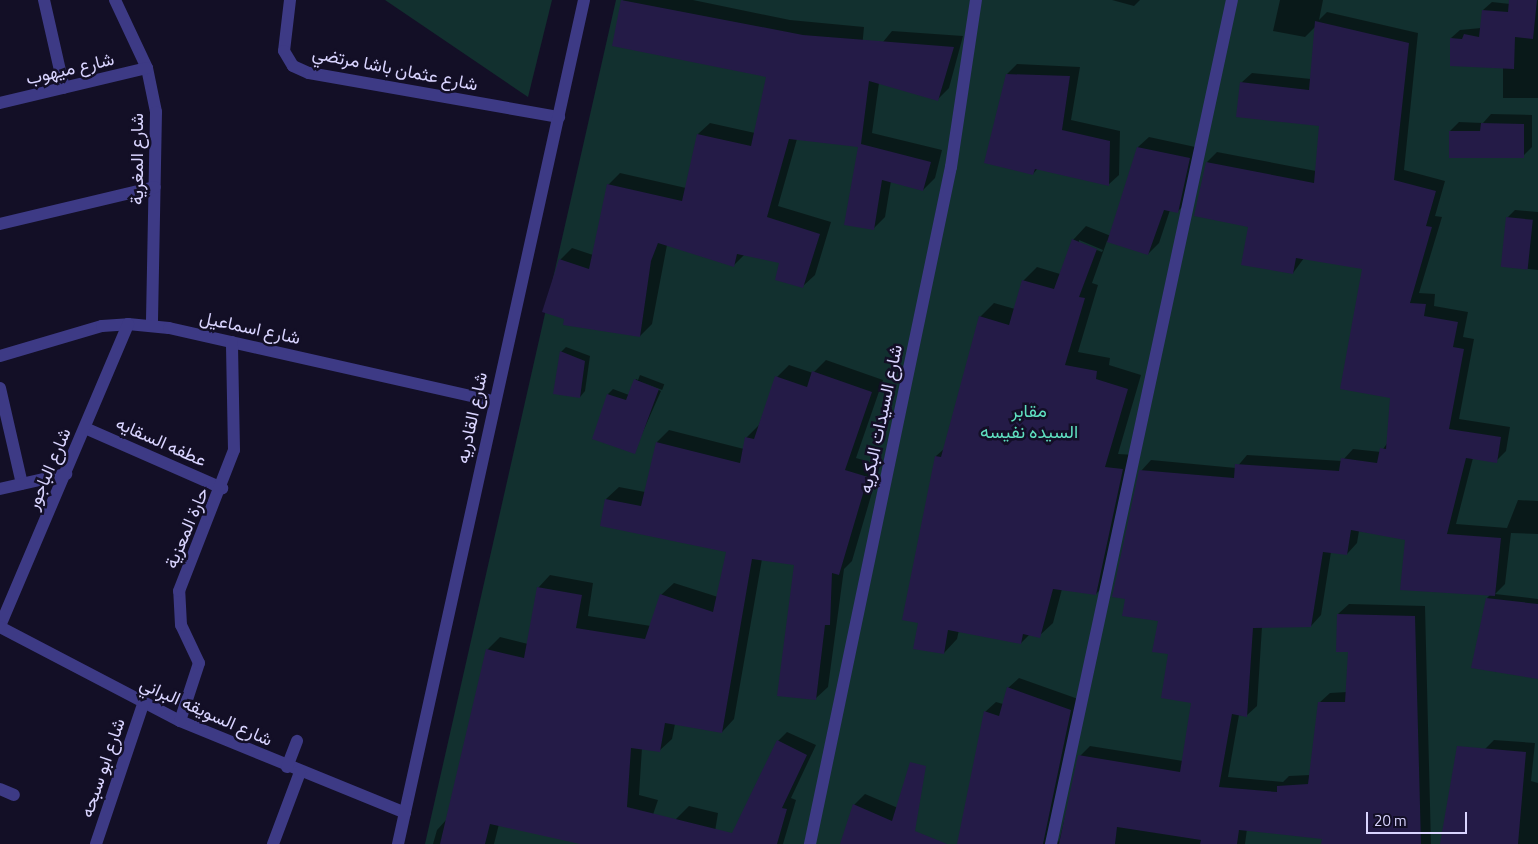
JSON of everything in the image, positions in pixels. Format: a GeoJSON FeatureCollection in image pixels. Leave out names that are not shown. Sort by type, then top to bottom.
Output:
{"type":"FeatureCollection","features":[{"type":"Feature","properties":{"kind":"street"},"geometry":{"type":"LineString","coordinates":[[44,0],[64,88]]}},
{"type":"Feature","properties":{"kind":"street","name":"شارع المغرية"},"geometry":{"type":"LineString","coordinates":[[115,0],[147,68],[156,112],[152,326]]}},
{"type":"Feature","properties":{"kind":"street","name":"شارع عثمان باشا مرتضي"},"geometry":{"type":"LineString","coordinates":[[290,0],[284,51],[293,66],[309,73],[559,117]]}},
{"type":"Feature","properties":{"kind":"street","name":"شارع القادريه"},"geometry":{"type":"LineString","coordinates":[[398,844],[492,401],[559,117],[584,0]]}},
{"type":"Feature","properties":{"kind":"street","name":"شارع السيدات البكريه"},"geometry":{"type":"LineString","coordinates":[[810,844],[951,167],[976,0]]}},
{"type":"Feature","properties":{"kind":"street"},"geometry":{"type":"LineString","coordinates":[[1051,844],[1232,0]]}},
{"type":"Feature","properties":{"kind":"street","name":"شارع ميهوب"},"geometry":{"type":"LineString","coordinates":[[0,103],[147,68]]}},
{"type":"Feature","properties":{"kind":"street"},"geometry":{"type":"LineString","coordinates":[[0,224],[155,187]]}},
{"type":"Feature","properties":{"kind":"street","name":"شارع اسماعيل"},"geometry":{"type":"LineString","coordinates":[[0,356],[102,326],[128,324],[152,326],[232,342],[492,401]]}},
{"type":"Feature","properties":{"kind":"street","name":"شارع الباجور"},"geometry":{"type":"LineString","coordinates":[[0,627],[128,324]]}},
{"type":"Feature","properties":{"kind":"street","name":"حارة المعزية"},"geometry":{"type":"LineString","coordinates":[[180,721],[199,663],[181,625],[179,591],[222,488],[236,432],[232,342]]}},
{"type":"Feature","properties":{"kind":"street"},"geometry":{"type":"LineString","coordinates":[[0,388],[22,484]]}},
{"type":"Feature","properties":{"kind":"street","name":"عطفه السقايه"},"geometry":{"type":"LineString","coordinates":[[85,428],[222,488]]}},
{"type":"Feature","properties":{"kind":"street"},"geometry":{"type":"LineString","coordinates":[[0,489],[66,474]]}},
{"type":"Feature","properties":{"kind":"street","name":"شارع السويقه البراني"},"geometry":{"type":"LineString","coordinates":[[0,627],[143,704],[180,721],[287,767],[405,813]]}},
{"type":"Feature","properties":{"kind":"street","name":"شارع ابو سبحه"},"geometry":{"type":"LineString","coordinates":[[96,844],[143,704]]}},
{"type":"Feature","properties":{"kind":"street"},"geometry":{"type":"LineString","coordinates":[[287,767],[297,742]]}},
{"type":"Feature","properties":{"kind":"street"},"geometry":{"type":"LineString","coordinates":[[273,844],[300,772]]}},
{"type":"Feature","properties":{"kind":"street"},"geometry":{"type":"LineString","coordinates":[[0,789],[14,795]]}},
{"type":"Feature","properties":{"kind":"green space"},"geometry":{"type":"Polygon","coordinates":[[[385,0],[552,0],[528,97],[385,0]]]}},
{"type":"Feature","properties":{"kind":"green space","name":"مقابر السيده نفيسه"},"geometry":{"type":"Polygon","coordinates":[[[616,0],[1538,0],[1538,844],[425,844],[616,0]]]}},
{"type":"Feature","properties":{"kind":"building"},"geometry":{"type":"Polygon","coordinates":[[[621,0],[803,35],[954,47],[938,101],[869,81],[861,144],[931,162],[923,191],[882,180],[874,230],[844,225],[858,147],[789,139],[767,217],[820,234],[803,288],[775,280],[779,263],[737,254],[734,267],[658,243],[651,261],[640,337],[563,325],[564,319],[542,312],[559,259],[589,269],[607,184],[682,201],[697,134],[751,146],[766,77],[612,46],[621,0]]]}},
{"type":"Feature","properties":{"kind":"building"},"geometry":{"type":"Polygon","coordinates":[[[1509,0],[1537,0],[1533,39],[1515,37],[1514,69],[1450,66],[1450,38],[1462,39],[1464,34],[1479,37],[1482,10],[1508,12],[1509,0]]]}},
{"type":"Feature","properties":{"kind":"building"},"geometry":{"type":"Polygon","coordinates":[[[1315,21],[1409,43],[1394,180],[1436,191],[1426,226],[1432,227],[1410,303],[1426,304],[1424,316],[1458,322],[1453,347],[1464,349],[1449,429],[1501,437],[1497,463],[1466,458],[1447,534],[1501,538],[1495,596],[1400,590],[1405,540],[1351,530],[1347,555],[1323,552],[1311,627],[1253,628],[1247,717],[1232,714],[1219,787],[1277,792],[1277,786],[1308,784],[1318,702],[1345,702],[1348,652],[1336,652],[1337,614],[1415,616],[1421,844],[1321,844],[1322,839],[1239,830],[1237,844],[1200,844],[1201,840],[1117,827],[1115,844],[1059,844],[1078,755],[1180,772],[1191,703],[1161,698],[1168,654],[1152,652],[1158,621],[1122,616],[1125,599],[1112,597],[1139,470],[1234,478],[1235,464],[1339,471],[1341,458],[1377,463],[1380,448],[1386,449],[1390,398],[1340,389],[1362,269],[1296,258],[1293,274],[1241,265],[1248,227],[1194,216],[1206,162],[1314,183],[1319,126],[1236,117],[1240,82],[1309,90],[1315,21]]]}},
{"type":"Feature","properties":{"kind":"building"},"geometry":{"type":"Polygon","coordinates":[[[1006,74],[1070,76],[1062,130],[1110,141],[1109,186],[1035,169],[1033,175],[984,163],[1006,74]]]}},
{"type":"Feature","properties":{"kind":"building"},"geometry":{"type":"Polygon","coordinates":[[[1481,123],[1524,124],[1524,158],[1449,158],[1449,131],[1480,131],[1481,123]]]}},
{"type":"Feature","properties":{"kind":"building"},"geometry":{"type":"Polygon","coordinates":[[[1137,147],[1190,158],[1178,213],[1164,210],[1148,255],[1107,242],[1137,147]]]}},
{"type":"Feature","properties":{"kind":"building"},"geometry":{"type":"Polygon","coordinates":[[[1506,217],[1533,220],[1528,270],[1501,267],[1506,217]]]}},
{"type":"Feature","properties":{"kind":"building"},"geometry":{"type":"Polygon","coordinates":[[[1072,239],[1097,249],[1079,297],[1085,298],[1065,365],[1097,371],[1096,379],[1128,389],[1105,467],[1123,469],[1096,595],[1053,589],[1040,638],[1023,634],[1021,644],[948,630],[944,654],[913,649],[918,623],[902,620],[935,456],[941,457],[979,316],[1009,325],[1022,280],[1054,289],[1072,239]]]}},
{"type":"Feature","properties":{"kind":"building"},"geometry":{"type":"Polygon","coordinates":[[[560,351],[585,361],[580,398],[553,394],[560,351]]]}},
{"type":"Feature","properties":{"kind":"building"},"geometry":{"type":"Polygon","coordinates":[[[812,371],[872,392],[845,470],[868,477],[839,575],[832,573],[830,625],[825,625],[816,700],[777,696],[794,565],[752,559],[722,733],[665,723],[660,752],[631,748],[627,807],[732,833],[777,740],[807,755],[782,808],[787,809],[777,844],[580,844],[490,824],[485,844],[440,844],[486,649],[524,658],[537,587],[582,595],[576,628],[645,639],[660,594],[713,612],[726,552],[600,526],[605,499],[641,506],[656,442],[740,463],[745,437],[754,439],[775,376],[807,387],[812,371]]]}},
{"type":"Feature","properties":{"kind":"building"},"geometry":{"type":"Polygon","coordinates":[[[634,379],[659,389],[635,454],[592,439],[607,394],[626,400],[634,379]]]}},
{"type":"Feature","properties":{"kind":"building"},"geometry":{"type":"Polygon","coordinates":[[[1486,598],[1538,604],[1538,679],[1471,668],[1486,598]]]}},
{"type":"Feature","properties":{"kind":"building"},"geometry":{"type":"Polygon","coordinates":[[[1007,687],[1071,710],[1043,844],[957,844],[984,711],[999,716],[1007,687]]]}},
{"type":"Feature","properties":{"kind":"building"},"geometry":{"type":"Polygon","coordinates":[[[1457,746],[1526,752],[1518,844],[1440,844],[1457,746]]]}},
{"type":"Feature","properties":{"kind":"building"},"geometry":{"type":"Polygon","coordinates":[[[910,762],[926,766],[915,831],[947,844],[840,844],[853,804],[892,821],[910,762]]]}}]}
